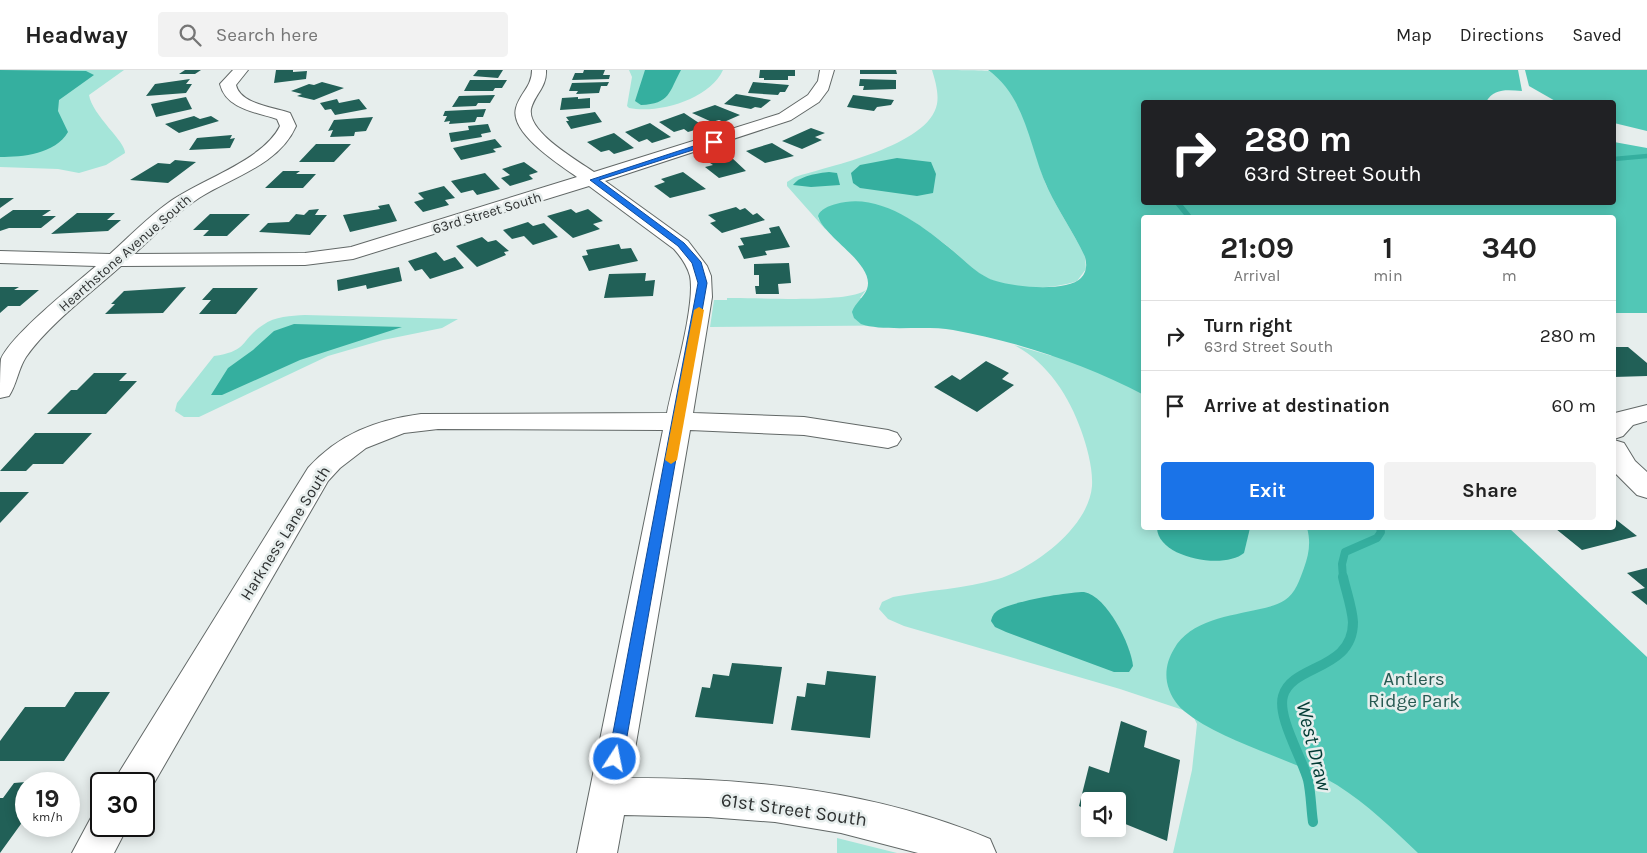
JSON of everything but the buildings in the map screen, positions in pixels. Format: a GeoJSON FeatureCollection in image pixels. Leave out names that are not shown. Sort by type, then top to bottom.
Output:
{"type":"FeatureCollection","features":[{"type":"Feature","properties":{"kind":"street","name":"Hearthstone Avenue South"},"geometry":{"type":"LineString","coordinates":[[0,390],[9,365],[24,342],[115,260],[179,204],[247,165],[271,148],[285,135],[288,126],[284,116],[241,102],[230,93],[228,84],[241,70]]}},
{"type":"Feature","properties":{"kind":"street"},"geometry":{"type":"LineString","coordinates":[[539,70],[539,82],[525,103],[525,123],[545,145],[681,245],[694,258],[701,272],[702,294],[597,853]]}},
{"type":"Feature","properties":{"kind":"street","name":"63rd Street South"},"geometry":{"type":"LineString","coordinates":[[0,257],[115,260],[305,260],[340,256],[386,245],[749,131],[787,116],[816,97],[825,82],[827,70]]}},
{"type":"Feature","properties":{"kind":"street"},"geometry":{"type":"LineString","coordinates":[[1616,427],[1628,417],[1647,413]]}},
{"type":"Feature","properties":{"kind":"street","name":"Harkness Lane South"},"geometry":{"type":"LineString","coordinates":[[140,772],[318,475],[329,462],[348,446],[378,430],[410,422],[678,421],[785,425],[888,438]]}},
{"type":"Feature","properties":{"kind":"street"},"geometry":{"type":"LineString","coordinates":[[1616,452],[1625,468],[1647,488]]}},
{"type":"Feature","properties":{"kind":"street","name":"61st Street South"},"geometry":{"type":"LineString","coordinates":[[608,796],[703,798],[834,813],[882,823],[976,853]]}},
{"type":"Feature","properties":{"kind":"street"},"geometry":{"type":"LineString","coordinates":[[92,853],[101,837]]}},
{"type":"Feature","properties":{"kind":"green space"},"geometry":{"type":"Polygon","coordinates":[[[0,70],[124,70],[89,95],[91,103],[120,142],[125,153],[106,165],[79,173],[58,169],[0,167],[0,70]]]}},
{"type":"Feature","properties":{"kind":"green space"},"geometry":{"type":"Polygon","coordinates":[[[629,70],[723,70],[707,89],[695,96],[668,106],[655,109],[641,109],[629,108],[627,106],[632,77],[629,70]]]}},
{"type":"Feature","properties":{"kind":"green space"},"geometry":{"type":"Polygon","coordinates":[[[932,70],[989,71],[1001,80],[1011,92],[1020,108],[1048,189],[1085,257],[1086,269],[1077,281],[1044,287],[1019,287],[997,282],[977,272],[922,227],[890,210],[873,204],[856,202],[839,204],[821,211],[818,218],[826,230],[787,186],[787,182],[795,177],[876,152],[898,143],[916,132],[930,119],[937,104],[937,91],[932,70]]]}},
{"type":"Feature","properties":{"kind":"green space"},"geometry":{"type":"Polygon","coordinates":[[[988,70],[1518,70],[1522,91],[1506,90],[1497,92],[1487,100],[1141,100],[1141,205],[1616,205],[1616,142],[1647,148],[1647,313],[1616,313],[1616,215],[1141,215],[1141,394],[1099,373],[1051,355],[978,335],[953,330],[881,328],[861,324],[854,318],[852,312],[866,292],[868,280],[857,260],[829,233],[818,216],[823,210],[836,204],[852,201],[868,202],[899,213],[927,230],[978,272],[997,281],[1022,286],[1063,286],[1074,283],[1084,273],[1085,257],[1048,189],[1019,109],[1001,81],[988,70]]]}},
{"type":"Feature","properties":{"kind":"green space"},"geometry":{"type":"Polygon","coordinates":[[[1525,70],[1647,70],[1647,131],[1616,123],[1616,100],[1554,100],[1529,86],[1525,70]]]}},
{"type":"Feature","properties":{"kind":"green space","name":"Antlers Ridge Park"},"geometry":{"type":"Polygon","coordinates":[[[866,290],[860,298],[1141,296],[1141,530],[1501,530],[1647,853],[1173,853],[1192,770],[1197,724],[1194,718],[1217,730],[1182,708],[1183,710],[1120,689],[904,626],[888,619],[879,609],[882,602],[893,597],[972,585],[1012,574],[1043,556],[1070,531],[1081,516],[1089,501],[1092,479],[1091,465],[1076,417],[1063,393],[1047,370],[1026,352],[1014,345],[1052,356],[1046,350],[938,325],[710,327],[714,300],[727,300],[727,298],[800,299],[840,297],[866,290]]]}},
{"type":"Feature","properties":{"kind":"green space"},"geometry":{"type":"Polygon","coordinates":[[[305,315],[458,319],[442,328],[383,340],[328,356],[199,417],[184,417],[175,411],[177,403],[214,356],[239,348],[256,330],[268,322],[283,317],[305,315]]]}},
{"type":"Feature","properties":{"kind":"green space"},"geometry":{"type":"Polygon","coordinates":[[[1307,530],[1511,530],[1647,657],[1647,853],[1418,853],[1369,809],[1337,785],[1319,775],[1218,732],[1184,711],[1173,698],[1167,682],[1167,665],[1174,649],[1181,639],[1200,625],[1224,617],[1273,606],[1289,597],[1297,586],[1307,558],[1309,548],[1307,530]]]}},
{"type":"Feature","properties":{"kind":"green space"},"geometry":{"type":"Polygon","coordinates":[[[837,838],[897,853],[837,853],[837,838]]]}},
{"type":"Feature","properties":{"kind":"shaded area"},"geometry":{"type":"Polygon","coordinates":[[[0,70],[86,71],[94,75],[59,100],[58,111],[68,132],[62,139],[47,150],[38,153],[0,157],[0,70]]]}},
{"type":"Feature","properties":{"kind":"shaded area"},"geometry":{"type":"Polygon","coordinates":[[[645,70],[681,70],[671,90],[663,99],[651,104],[641,105],[635,101],[645,70]]]}},
{"type":"Feature","properties":{"kind":"shaded area"},"geometry":{"type":"Polygon","coordinates":[[[897,158],[931,162],[936,174],[933,193],[917,196],[860,188],[853,183],[851,173],[860,165],[897,158]]]}},
{"type":"Feature","properties":{"kind":"shaded area"},"geometry":{"type":"Polygon","coordinates":[[[829,172],[837,173],[840,185],[811,187],[793,185],[804,177],[829,172]]]}},
{"type":"Feature","properties":{"kind":"shaded area"},"geometry":{"type":"Polygon","coordinates":[[[294,324],[402,327],[300,360],[222,395],[211,395],[228,368],[253,350],[274,331],[294,324]]]}},
{"type":"Feature","properties":{"kind":"shaded area"},"geometry":{"type":"Polygon","coordinates":[[[1158,530],[1250,530],[1244,553],[1235,558],[1222,560],[1193,558],[1180,554],[1168,547],[1160,538],[1158,530]]]}},
{"type":"Feature","properties":{"kind":"shaded area"},"geometry":{"type":"Polygon","coordinates":[[[1084,592],[1093,595],[1101,602],[1123,634],[1133,666],[1129,672],[1114,672],[1006,632],[995,627],[991,621],[997,611],[1013,604],[1084,592]]]}},
{"type":"Feature","properties":{"kind":"waterway","name":"West Draw"},"geometry":{"type":"LineString","coordinates":[[1616,159],[1647,156]]}},
{"type":"Feature","properties":{"kind":"waterway","name":"West Draw"},"geometry":{"type":"LineString","coordinates":[[1179,205],[1188,215]]}},
{"type":"Feature","properties":{"kind":"waterway","name":"West Draw"},"geometry":{"type":"LineString","coordinates":[[1343,578],[1342,564],[1345,552],[1377,538],[1380,530]]}},
{"type":"Feature","properties":{"kind":"waterway","name":"West Draw"},"geometry":{"type":"LineString","coordinates":[[1313,822],[1308,780],[1287,726],[1282,705],[1283,696],[1289,686],[1298,678],[1333,659],[1343,650],[1350,638],[1353,622],[1343,577]]}},
{"type":"Feature","properties":{"kind":"slow traffic"},"geometry":{"type":"LineString","coordinates":[[671,460],[699,310]]}},
{"type":"Feature","properties":{"kind":"route"},"geometry":{"type":"LineString","coordinates":[[615,759],[695,333],[702,294],[702,283],[701,272],[696,262],[681,245],[593,180],[714,142]]}}]}
